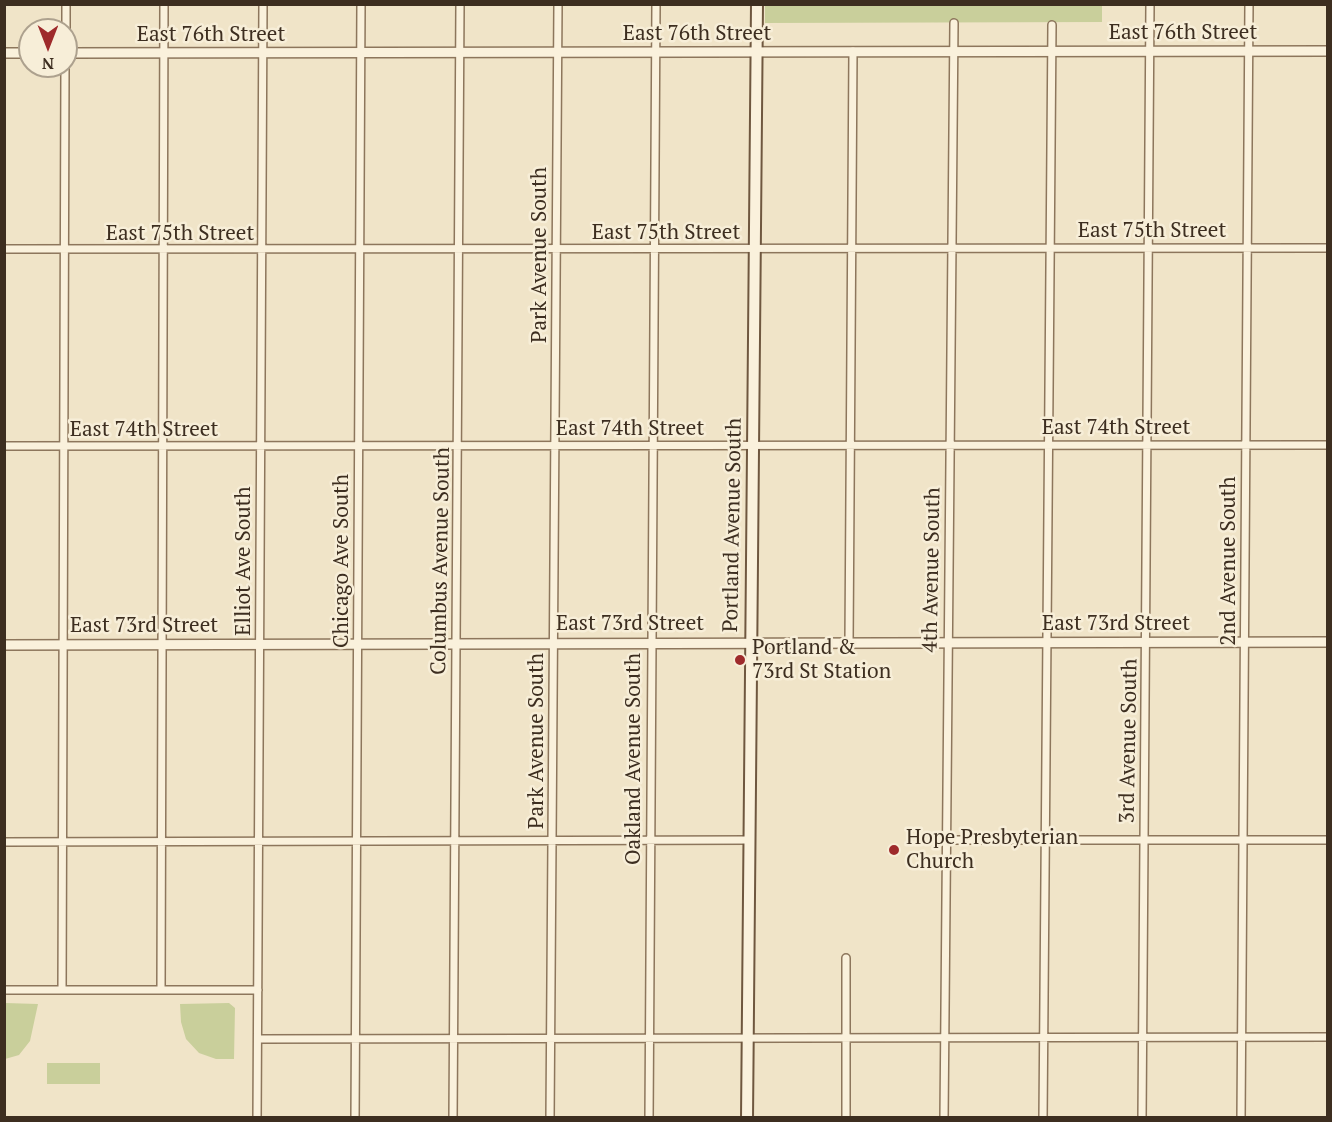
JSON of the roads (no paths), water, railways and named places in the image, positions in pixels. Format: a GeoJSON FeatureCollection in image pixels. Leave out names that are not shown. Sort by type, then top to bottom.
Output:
{"type":"FeatureCollection","features":[{"type":"Feature","properties":{"kind":"main road","name":"Portland Avenue South"},"geometry":{"type":"LineString","coordinates":[[747,1118],[757,4]]}},
{"type":"Feature","properties":{"kind":"street"},"geometry":{"type":"LineString","coordinates":[[161,990],[164,4]]}},
{"type":"Feature","properties":{"kind":"street","name":"Elliot Ave South"},"geometry":{"type":"LineString","coordinates":[[257,1118],[263,4]]}},
{"type":"Feature","properties":{"kind":"street","name":"Chicago Ave South"},"geometry":{"type":"LineString","coordinates":[[355,1118],[361,4]]}},
{"type":"Feature","properties":{"kind":"street","name":"Columbus Avenue South"},"geometry":{"type":"LineString","coordinates":[[453,1118],[460,4]]}},
{"type":"Feature","properties":{"kind":"street","name":"Park Avenue South"},"geometry":{"type":"LineString","coordinates":[[550,1118],[558,4]]}},
{"type":"Feature","properties":{"kind":"street","name":"Oakland Avenue South"},"geometry":{"type":"LineString","coordinates":[[649,1118],[656,4]]}},
{"type":"Feature","properties":{"kind":"street","name":"3rd Avenue South"},"geometry":{"type":"LineString","coordinates":[[1142,1118],[1150,4]]}},
{"type":"Feature","properties":{"kind":"street","name":"2nd Avenue South"},"geometry":{"type":"LineString","coordinates":[[1241,1118],[1249,4]]}},
{"type":"Feature","properties":{"kind":"street","name":"4th Avenue South"},"geometry":{"type":"LineString","coordinates":[[944,1118],[954,23]]}},
{"type":"Feature","properties":{"kind":"street"},"geometry":{"type":"LineString","coordinates":[[1043,1118],[1052,25]]}},
{"type":"Feature","properties":{"kind":"street"},"geometry":{"type":"LineString","coordinates":[[849,642],[853,51]]}},
{"type":"Feature","properties":{"kind":"street","name":"East 76th Street"},"geometry":{"type":"LineString","coordinates":[[78,53],[1328,51]]}},
{"type":"Feature","properties":{"kind":"street"},"geometry":{"type":"LineString","coordinates":[[62,990],[65,78]]}},
{"type":"Feature","properties":{"kind":"street","name":"East 75th Street"},"geometry":{"type":"LineString","coordinates":[[4,249],[459,251],[852,247],[1328,248]]}},
{"type":"Feature","properties":{"kind":"street","name":"East 74th Street"},"geometry":{"type":"LineString","coordinates":[[4,446],[1328,445]]}},
{"type":"Feature","properties":{"kind":"street","name":"East 73rd Street"},"geometry":{"type":"LineString","coordinates":[[4,645],[1328,642]]}},
{"type":"Feature","properties":{"kind":"street"},"geometry":{"type":"LineString","coordinates":[[4,842],[750,840]]}},
{"type":"Feature","properties":{"kind":"street"},"geometry":{"type":"LineString","coordinates":[[946,840],[1328,840]]}},
{"type":"Feature","properties":{"kind":"street"},"geometry":{"type":"LineString","coordinates":[[846,958],[846,1118]]}},
{"type":"Feature","properties":{"kind":"street"},"geometry":{"type":"LineString","coordinates":[[4,990],[258,990]]}},
{"type":"Feature","properties":{"kind":"street"},"geometry":{"type":"LineString","coordinates":[[258,1039],[454,1039],[551,1036],[1328,1037]]}},
{"type":"Feature","properties":{"kind":"place","name":"Portland & 73rd St Station"},"geometry":{"type":"Point","coordinates":[740,660]}},
{"type":"Feature","properties":{"kind":"place","name":"Hope Presbyterian Church"},"geometry":{"type":"Point","coordinates":[894,850]}}]}
